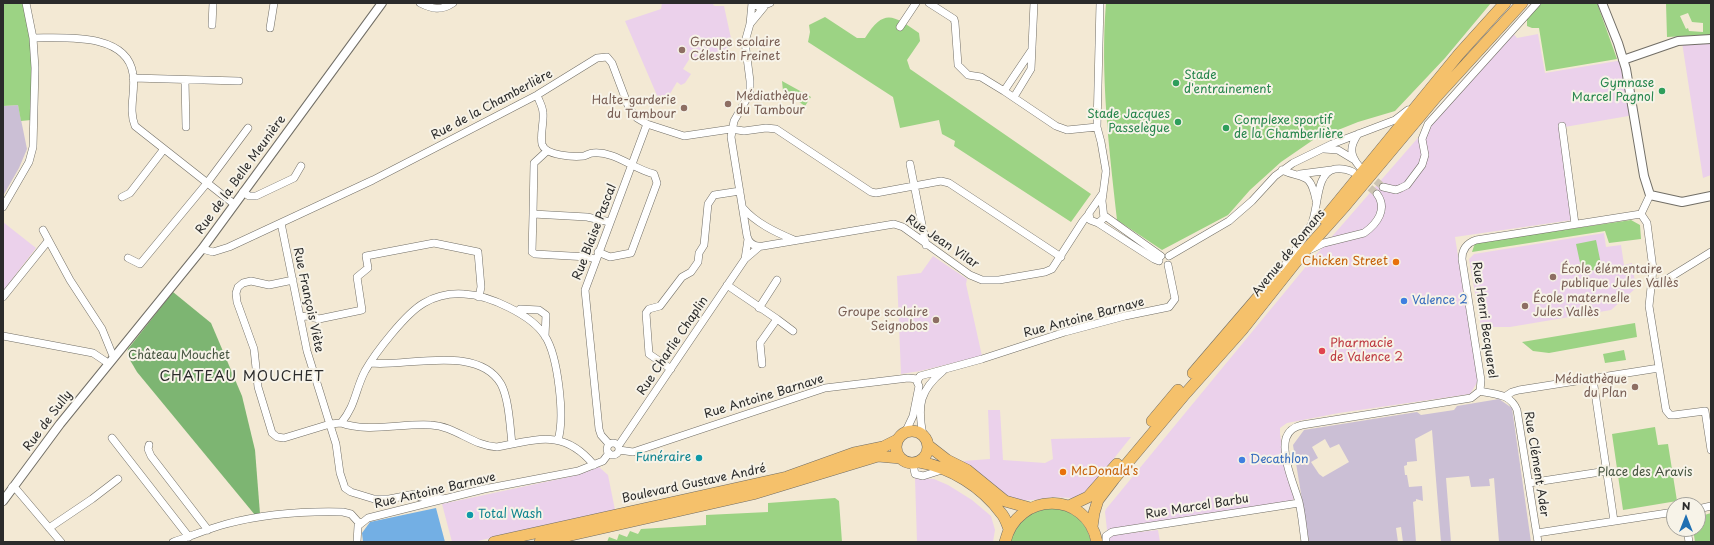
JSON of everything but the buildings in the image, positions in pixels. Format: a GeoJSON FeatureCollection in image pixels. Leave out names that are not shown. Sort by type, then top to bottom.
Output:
{"type":"FeatureCollection","features":[{"type":"Feature","properties":{"kind":"main road","name":"Avenue de Romans"},"geometry":{"type":"LineString","coordinates":[[1069,506],[1083,500],[1091,494],[1283,268],[1459,54],[1505,3]]}},
{"type":"Feature","properties":{"kind":"main road","name":"Avenue de Romans"},"geometry":{"type":"LineString","coordinates":[[1092,527],[1096,506],[1102,495],[1186,393],[1247,324],[1303,253],[1345,206],[1437,96],[1522,3]]}},
{"type":"Feature","properties":{"kind":"main road","name":"Boulevard Gustave André"},"geometry":{"type":"LineString","coordinates":[[494,542],[787,476],[854,453],[883,447],[914,431],[923,435]]}},
{"type":"Feature","properties":{"kind":"main road"},"geometry":{"type":"LineString","coordinates":[[923,435],[929,446],[947,460],[967,470],[1004,501],[1030,508]]}},
{"type":"Feature","properties":{"kind":"main road"},"geometry":{"type":"LineString","coordinates":[[900,458],[896,449],[901,437]]}},
{"type":"Feature","properties":{"kind":"main road"},"geometry":{"type":"LineString","coordinates":[[916,463],[928,453],[929,446]]}},
{"type":"Feature","properties":{"kind":"main road","name":"Boulevard Gustave André"},"geometry":{"type":"LineString","coordinates":[[540,542],[753,494],[878,456],[900,458],[903,461],[935,465],[964,479],[1002,513],[1009,529]]}},
{"type":"Feature","properties":{"kind":"main road"},"geometry":{"type":"LineString","coordinates":[[1005,542],[1009,529],[1014,521],[1030,508],[1053,503],[1069,506],[1085,517],[1092,527],[1097,542]]}},
{"type":"Feature","properties":{"kind":"street"},"geometry":{"type":"LineString","coordinates":[[3,207],[29,162],[34,147],[35,68],[33,38],[26,3]]}},
{"type":"Feature","properties":{"kind":"street"},"geometry":{"type":"LineString","coordinates":[[212,25],[213,3]]}},
{"type":"Feature","properties":{"kind":"street"},"geometry":{"type":"LineString","coordinates":[[270,28],[274,3]]}},
{"type":"Feature","properties":{"kind":"street","name":"Rue de la Belle Meunière"},"geometry":{"type":"LineString","coordinates":[[114,356],[202,249],[382,3]]}},
{"type":"Feature","properties":{"kind":"street"},"geometry":{"type":"LineString","coordinates":[[420,3],[434,9],[441,9],[453,3]]}},
{"type":"Feature","properties":{"kind":"street"},"geometry":{"type":"LineString","coordinates":[[767,5],[752,3],[750,24],[745,42],[750,93],[738,114],[732,129],[731,145],[750,243],[762,246],[771,236],[770,229]]}},
{"type":"Feature","properties":{"kind":"street"},"geometry":{"type":"LineString","coordinates":[[900,27],[916,3]]}},
{"type":"Feature","properties":{"kind":"street"},"geometry":{"type":"LineString","coordinates":[[929,3],[954,19],[958,65],[968,75],[981,77],[1014,97],[1056,126],[1067,130],[1097,127]]}},
{"type":"Feature","properties":{"kind":"street"},"geometry":{"type":"LineString","coordinates":[[1014,97],[1030,72],[1034,3]]}},
{"type":"Feature","properties":{"kind":"street"},"geometry":{"type":"LineString","coordinates":[[1079,228],[1103,220],[1103,193],[1106,171],[1097,127],[1100,3]]}},
{"type":"Feature","properties":{"kind":"street"},"geometry":{"type":"LineString","coordinates":[[1383,187],[1396,190],[1407,185],[1422,165],[1424,155],[1422,139],[1428,124],[1537,3]]}},
{"type":"Feature","properties":{"kind":"street"},"geometry":{"type":"LineString","coordinates":[[1602,3],[1623,60],[1644,176],[1650,195],[1641,214],[1644,216],[1647,224],[1653,269],[1653,283],[1649,306],[1668,413],[1674,415],[1708,410],[1711,450]]}},
{"type":"Feature","properties":{"kind":"street"},"geometry":{"type":"LineString","coordinates":[[750,24],[767,5]]}},
{"type":"Feature","properties":{"kind":"street"},"geometry":{"type":"LineString","coordinates":[[33,38],[96,40],[113,46],[127,60],[134,74],[132,117],[135,126],[234,204]]}},
{"type":"Feature","properties":{"kind":"street"},"geometry":{"type":"LineString","coordinates":[[1623,60],[1678,41],[1711,39]]}},
{"type":"Feature","properties":{"kind":"street"},"geometry":{"type":"LineString","coordinates":[[1004,91],[1031,51]]}},
{"type":"Feature","properties":{"kind":"street"},"geometry":{"type":"LineString","coordinates":[[1088,215],[1096,223],[1154,259],[1163,257],[1229,222],[1243,210],[1282,170],[1306,155],[1400,117],[1459,54]]}},
{"type":"Feature","properties":{"kind":"street","name":"Rue de la Chamberlière"},"geometry":{"type":"LineString","coordinates":[[202,249],[213,252],[281,223],[373,180],[537,95],[597,58],[607,57],[612,63],[629,108],[637,118],[647,124],[684,136],[732,129],[744,131],[766,128],[776,129],[871,192],[876,193],[941,181],[949,183],[1061,257]]}},
{"type":"Feature","properties":{"kind":"street"},"geometry":{"type":"LineString","coordinates":[[133,78],[239,81]]}},
{"type":"Feature","properties":{"kind":"street"},"geometry":{"type":"LineString","coordinates":[[185,80],[186,127]]}},
{"type":"Feature","properties":{"kind":"street"},"geometry":{"type":"LineString","coordinates":[[537,95],[543,112],[542,144],[547,151],[552,154],[585,156],[592,153],[604,154],[632,165],[641,171],[654,174],[657,183],[631,253],[588,257],[535,254],[532,252],[532,181],[534,163],[547,151]]}},
{"type":"Feature","properties":{"kind":"street","name":"Rue Blaise Pascal"},"geometry":{"type":"LineString","coordinates":[[609,444],[599,429],[585,290],[647,124]]}},
{"type":"Feature","properties":{"kind":"street"},"geometry":{"type":"LineString","coordinates":[[1562,126],[1575,224]]}},
{"type":"Feature","properties":{"kind":"street"},"geometry":{"type":"LineString","coordinates":[[128,258],[140,264],[207,183],[248,128]]}},
{"type":"Feature","properties":{"kind":"street"},"geometry":{"type":"LineString","coordinates":[[1353,159],[1351,147],[1358,134]]}},
{"type":"Feature","properties":{"kind":"street"},"geometry":{"type":"LineString","coordinates":[[122,196],[130,193],[164,149]]}},
{"type":"Feature","properties":{"kind":"street"},"geometry":{"type":"LineString","coordinates":[[1320,149],[1338,150],[1353,159],[1358,166]]}},
{"type":"Feature","properties":{"kind":"street"},"geometry":{"type":"LineString","coordinates":[[910,164],[926,245]]}},
{"type":"Feature","properties":{"kind":"street"},"geometry":{"type":"LineString","coordinates":[[244,192],[249,196],[256,196],[294,178],[301,166]]}},
{"type":"Feature","properties":{"kind":"street"},"geometry":{"type":"LineString","coordinates":[[1282,170],[1300,174],[1343,168],[1353,172]]}},
{"type":"Feature","properties":{"kind":"street"},"geometry":{"type":"LineString","coordinates":[[1283,268],[1311,224],[1317,206],[1322,178],[1332,170]]}},
{"type":"Feature","properties":{"kind":"street"},"geometry":{"type":"LineString","coordinates":[[1300,174],[1310,182],[1317,206]]}},
{"type":"Feature","properties":{"kind":"street"},"geometry":{"type":"LineString","coordinates":[[671,369],[649,354],[646,313],[649,308],[660,306],[682,277],[691,272],[698,262],[699,253],[704,245],[708,204],[714,195],[740,191]]}},
{"type":"Feature","properties":{"kind":"street","name":"Rue Jean Vilar"},"geometry":{"type":"LineString","coordinates":[[762,246],[894,224],[903,227],[926,245],[970,275],[982,280],[999,280],[1049,271],[1061,257],[1103,193]]}},
{"type":"Feature","properties":{"kind":"street"},"geometry":{"type":"LineString","coordinates":[[1303,253],[1324,243],[1364,234],[1369,230],[1381,213],[1381,198],[1377,194]]}},
{"type":"Feature","properties":{"kind":"street"},"geometry":{"type":"LineString","coordinates":[[1650,195],[1682,202],[1711,196]]}},
{"type":"Feature","properties":{"kind":"street"},"geometry":{"type":"LineString","coordinates":[[743,207],[760,223],[794,240]]}},
{"type":"Feature","properties":{"kind":"street"},"geometry":{"type":"LineString","coordinates":[[1093,207],[1163,257]]}},
{"type":"Feature","properties":{"kind":"street"},"geometry":{"type":"LineString","coordinates":[[533,214],[587,217],[610,222]]}},
{"type":"Feature","properties":{"kind":"street","name":"Rue Henri Becquerel"},"geometry":{"type":"LineString","coordinates":[[1305,542],[1299,503],[1291,477],[1286,449],[1286,438],[1292,429],[1302,425],[1472,398],[1480,391],[1481,380],[1462,259],[1464,250],[1471,241],[1641,214]]}},
{"type":"Feature","properties":{"kind":"street","name":"Rue François Viète"},"geometry":{"type":"LineString","coordinates":[[281,223],[307,351],[339,456],[342,482],[351,492],[374,499],[389,499],[415,494],[420,497],[446,499]]}},
{"type":"Feature","properties":{"kind":"street"},"geometry":{"type":"LineString","coordinates":[[748,236],[751,226],[760,223]]}},
{"type":"Feature","properties":{"kind":"street"},"geometry":{"type":"LineString","coordinates":[[42,230],[70,280],[102,330],[114,356]]}},
{"type":"Feature","properties":{"kind":"street","name":"Rue Charlie Chaplin"},"geometry":{"type":"LineString","coordinates":[[745,259],[748,236]]}},
{"type":"Feature","properties":{"kind":"street"},"geometry":{"type":"LineString","coordinates":[[3,297],[48,241]]}},
{"type":"Feature","properties":{"kind":"street"},"geometry":{"type":"LineString","coordinates":[[300,317],[306,316],[319,319],[362,310],[357,277],[368,268],[366,256],[434,243],[478,252],[481,287],[479,297]]}},
{"type":"Feature","properties":{"kind":"street","name":"Rue Charlie Chaplin"},"geometry":{"type":"LineString","coordinates":[[619,448],[745,259],[762,246]]}},
{"type":"Feature","properties":{"kind":"street"},"geometry":{"type":"LineString","coordinates":[[1653,283],[1664,281],[1711,252]]}},
{"type":"Feature","properties":{"kind":"street","name":"Rue Antoine Barnave"},"geometry":{"type":"LineString","coordinates":[[929,378],[944,370],[1065,332],[1125,316],[1169,307],[1175,299],[1168,265],[1162,264],[1163,257]]}},
{"type":"Feature","properties":{"kind":"street"},"geometry":{"type":"LineString","coordinates":[[293,280],[269,285],[251,281],[243,283],[238,287],[236,293],[237,302],[254,349],[258,388],[272,433],[277,437],[284,438],[341,422],[354,427],[430,424],[448,427],[490,447],[545,439],[558,440],[583,451],[594,465]]}},
{"type":"Feature","properties":{"kind":"street"},"geometry":{"type":"LineString","coordinates":[[759,308],[778,280]]}},
{"type":"Feature","properties":{"kind":"street"},"geometry":{"type":"LineString","coordinates":[[727,285],[793,331]]}},
{"type":"Feature","properties":{"kind":"street"},"geometry":{"type":"LineString","coordinates":[[341,422],[350,412],[365,371],[371,363],[407,316],[422,303],[437,296],[466,294],[518,311],[545,336]]}},
{"type":"Feature","properties":{"kind":"street"},"geometry":{"type":"LineString","coordinates":[[518,311],[520,309],[539,310],[546,315],[545,336],[556,367],[558,381],[561,430],[558,440]]}},
{"type":"Feature","properties":{"kind":"street"},"geometry":{"type":"LineString","coordinates":[[762,364],[760,343],[777,319]]}},
{"type":"Feature","properties":{"kind":"street"},"geometry":{"type":"LineString","coordinates":[[3,336],[93,353],[108,363]]}},
{"type":"Feature","properties":{"kind":"street","name":"Rue de Sully"},"geometry":{"type":"LineString","coordinates":[[3,501],[12,487],[114,356]]}},
{"type":"Feature","properties":{"kind":"street"},"geometry":{"type":"LineString","coordinates":[[371,363],[383,364],[436,359],[451,360],[478,366],[488,371],[501,385],[512,444]]}},
{"type":"Feature","properties":{"kind":"street"},"geometry":{"type":"LineString","coordinates":[[1480,391],[1506,396],[1519,390],[1659,368]]}},
{"type":"Feature","properties":{"kind":"street"},"geometry":{"type":"LineString","coordinates":[[901,437],[913,416],[920,376],[929,378],[930,385],[927,388],[920,409],[923,435]]}},
{"type":"Feature","properties":{"kind":"street","name":"Rue Antoine Barnave"},"geometry":{"type":"LineString","coordinates":[[619,448],[633,452],[825,388],[912,378],[919,383]]}},
{"type":"Feature","properties":{"kind":"street"},"geometry":{"type":"LineString","coordinates":[[1593,379],[1614,521]]}},
{"type":"Feature","properties":{"kind":"street"},"geometry":{"type":"LineString","coordinates":[[919,383],[927,388]]}},
{"type":"Feature","properties":{"kind":"street","name":"Rue Clément Ader"},"geometry":{"type":"LineString","coordinates":[[1506,396],[1512,400],[1517,410],[1538,542]]}},
{"type":"Feature","properties":{"kind":"street"},"geometry":{"type":"LineString","coordinates":[[112,438],[189,537]]}},
{"type":"Feature","properties":{"kind":"street"},"geometry":{"type":"LineString","coordinates":[[613,442],[619,448],[617,454],[613,455],[609,453],[607,449],[609,444],[613,442]]}},
{"type":"Feature","properties":{"kind":"street"},"geometry":{"type":"LineString","coordinates":[[149,445],[148,449],[151,456],[208,530]]}},
{"type":"Feature","properties":{"kind":"street","name":"Rue Antoine Barnave"},"geometry":{"type":"LineString","coordinates":[[360,524],[368,518],[484,489],[578,471],[602,461],[609,453]]}},
{"type":"Feature","properties":{"kind":"street"},"geometry":{"type":"LineString","coordinates":[[1529,483],[1607,471]]}},
{"type":"Feature","properties":{"kind":"street"},"geometry":{"type":"LineString","coordinates":[[49,528],[92,500],[118,479]]}},
{"type":"Feature","properties":{"kind":"street"},"geometry":{"type":"LineString","coordinates":[[12,487],[17,490],[61,542]]}},
{"type":"Feature","properties":{"kind":"street","name":"Rue Marcel Barbu"},"geometry":{"type":"LineString","coordinates":[[1106,542],[1106,536],[1112,532],[1299,503]]}},
{"type":"Feature","properties":{"kind":"street"},"geometry":{"type":"LineString","coordinates":[[174,542],[226,524],[254,518],[320,512],[343,512],[351,514],[360,524],[357,532],[357,542]]}},
{"type":"Feature","properties":{"kind":"street"},"geometry":{"type":"LineString","coordinates":[[1536,533],[1666,513]]}},
{"type":"Feature","properties":{"kind":"shaded area","name":"Groupe scolaire Célestin Freinet"},"geometry":{"type":"Polygon","coordinates":[[[662,3],[714,3],[713,5],[715,6],[724,6],[732,43],[719,61],[696,61],[690,58],[683,69],[691,74],[685,83],[681,85],[677,82],[662,107],[625,21],[661,9],[662,3]]]}},
{"type":"Feature","properties":{"kind":"shaded area","name":"Valence 2"},"geometry":{"type":"Polygon","coordinates":[[[1511,31],[1517,38],[1538,34],[1545,73],[1623,60],[1634,115],[1559,128],[1572,220],[1455,237],[1478,381],[1470,394],[1339,413],[1287,423],[1280,428],[1280,434],[1286,469],[1295,497],[1292,501],[1107,530],[1106,509],[1308,264],[1511,31]]]}},
{"type":"Feature","properties":{"kind":"shaded area"},"geometry":{"type":"Polygon","coordinates":[[[1711,35],[1711,175],[1703,178],[1681,36],[1711,35]]]}},
{"type":"Feature","properties":{"kind":"shaded area"},"geometry":{"type":"Polygon","coordinates":[[[18,105],[27,149],[19,168],[3,196],[3,106],[18,105]]]}},
{"type":"Feature","properties":{"kind":"shaded area"},"geometry":{"type":"Polygon","coordinates":[[[3,222],[36,248],[3,291],[3,222]]]}},
{"type":"Feature","properties":{"kind":"shaded area","name":"École élémentaire publique Jules Vallès"},"geometry":{"type":"Polygon","coordinates":[[[1604,233],[1606,247],[1621,245],[1624,265],[1632,263],[1636,288],[1611,310],[1510,327],[1481,327],[1469,259],[1474,254],[1604,233]]]}},
{"type":"Feature","properties":{"kind":"shaded area","name":"Groupe scolaire Seignobos"},"geometry":{"type":"Polygon","coordinates":[[[933,256],[967,279],[966,284],[982,356],[901,374],[897,276],[921,273],[933,256]]]}},
{"type":"Feature","properties":{"kind":"shaded area"},"geometry":{"type":"Polygon","coordinates":[[[1499,399],[1512,408],[1531,542],[1499,542],[1494,478],[1489,479],[1490,486],[1471,487],[1469,476],[1446,478],[1451,542],[1441,542],[1432,430],[1415,439],[1417,461],[1407,462],[1407,465],[1404,466],[1409,487],[1422,486],[1423,501],[1416,499],[1416,501],[1413,502],[1416,542],[1403,542],[1401,527],[1396,528],[1398,542],[1309,542],[1293,445],[1304,430],[1417,412],[1421,415],[1454,410],[1457,406],[1499,399]],[[1325,439],[1312,447],[1318,458],[1311,462],[1319,474],[1323,477],[1349,462],[1339,444],[1330,448],[1325,439]]]}},
{"type":"Feature","properties":{"kind":"shaded area"},"geometry":{"type":"Polygon","coordinates":[[[988,410],[1000,410],[1003,460],[1045,463],[1053,459],[1051,439],[1131,437],[1092,486],[1081,495],[1073,498],[1053,497],[1033,500],[1017,500],[1009,497],[963,461],[990,459],[988,410]]]}},
{"type":"Feature","properties":{"kind":"shaded area"},"geometry":{"type":"Polygon","coordinates":[[[599,467],[608,475],[615,510],[473,542],[452,542],[442,504],[578,475],[599,467]]]}},
{"type":"Feature","properties":{"kind":"shaded area"},"geometry":{"type":"Polygon","coordinates":[[[915,478],[934,479],[948,485],[972,500],[991,516],[995,530],[993,542],[917,542],[915,478]]]}},
{"type":"Feature","properties":{"kind":"shaded area"},"geometry":{"type":"Polygon","coordinates":[[[1158,530],[1160,542],[1108,542],[1112,535],[1158,530]]]}},
{"type":"Feature","properties":{"kind":"green space"},"geometry":{"type":"Polygon","coordinates":[[[3,3],[23,3],[29,31],[32,57],[31,120],[21,121],[18,105],[3,106],[3,3]]]}},
{"type":"Feature","properties":{"kind":"green space","name":"Complexe sportif de la Chamberlière"},"geometry":{"type":"Polygon","coordinates":[[[1106,3],[1491,3],[1445,58],[1395,111],[1358,122],[1313,140],[1281,162],[1250,190],[1228,215],[1162,250],[1117,220],[1106,112],[1104,30],[1106,3]]]}},
{"type":"Feature","properties":{"kind":"green space"},"geometry":{"type":"Polygon","coordinates":[[[1539,3],[1597,3],[1617,59],[1546,71],[1539,28],[1527,26],[1527,16],[1539,3]]]}},
{"type":"Feature","properties":{"kind":"green space"},"geometry":{"type":"Polygon","coordinates":[[[1666,3],[1711,3],[1711,35],[1667,37],[1666,3]],[[1688,13],[1680,16],[1686,29],[1688,28],[1689,31],[1703,32],[1703,23],[1692,22],[1688,13]]]}},
{"type":"Feature","properties":{"kind":"green space"},"geometry":{"type":"Polygon","coordinates":[[[825,17],[857,38],[865,38],[872,28],[884,18],[895,19],[902,22],[919,33],[920,41],[907,60],[910,69],[1091,194],[1071,222],[954,146],[955,141],[942,134],[939,120],[900,128],[893,97],[808,42],[810,32],[809,25],[825,17]]]}},
{"type":"Feature","properties":{"kind":"green space"},"geometry":{"type":"Polygon","coordinates":[[[782,81],[811,97],[805,106],[783,91],[782,81]]]}},
{"type":"Feature","properties":{"kind":"green space"},"geometry":{"type":"Polygon","coordinates":[[[1631,220],[1640,225],[1641,239],[1609,243],[1605,231],[1472,252],[1475,243],[1631,220]]]}},
{"type":"Feature","properties":{"kind":"green space"},"geometry":{"type":"Polygon","coordinates":[[[1596,240],[1602,269],[1582,272],[1576,244],[1596,240]]]}},
{"type":"Feature","properties":{"kind":"green space","name":"Château Mouchet"},"geometry":{"type":"Polygon","coordinates":[[[173,292],[211,323],[242,396],[255,450],[260,514],[255,515],[137,372],[127,355],[128,349],[173,292]]]}},
{"type":"Feature","properties":{"kind":"green space"},"geometry":{"type":"Polygon","coordinates":[[[1635,323],[1637,337],[1549,353],[1533,351],[1522,342],[1635,323]]]}},
{"type":"Feature","properties":{"kind":"green space"},"geometry":{"type":"Polygon","coordinates":[[[1624,350],[1626,360],[1605,363],[1603,354],[1624,350]]]}},
{"type":"Feature","properties":{"kind":"green space","name":"Place des Aravis"},"geometry":{"type":"Polygon","coordinates":[[[1655,427],[1658,445],[1668,444],[1676,497],[1666,497],[1666,503],[1623,510],[1612,434],[1655,427]]]}},
{"type":"Feature","properties":{"kind":"green space"},"geometry":{"type":"Polygon","coordinates":[[[835,498],[839,501],[842,542],[607,542],[609,537],[617,540],[619,534],[627,537],[630,531],[638,534],[641,529],[706,525],[706,515],[768,512],[768,503],[835,498]]]}},
{"type":"Feature","properties":{"kind":"green space"},"geometry":{"type":"Polygon","coordinates":[[[1048,507],[1063,510],[1081,521],[1089,534],[1091,542],[1009,542],[1024,517],[1048,507]]]}},
{"type":"Feature","properties":{"kind":"green space"},"geometry":{"type":"Polygon","coordinates":[[[1711,513],[1711,542],[1695,542],[1694,537],[1706,537],[1706,515],[1711,513]]]}},
{"type":"Feature","properties":{"kind":"water"},"geometry":{"type":"Polygon","coordinates":[[[436,508],[445,542],[363,542],[362,533],[370,522],[436,508]]]}},
{"type":"Feature","properties":{"kind":"tunnel"},"geometry":{"type":"LineString","coordinates":[[1368,174],[1383,187]]}},
{"type":"Feature","properties":{"kind":"tunnel"},"geometry":{"type":"LineString","coordinates":[[1362,181],[1377,194]]}},
{"type":"Feature","properties":{"kind":"place","name":"Groupe scolaire Célestin Freinet"},"geometry":{"type":"Point","coordinates":[682,50]}},
{"type":"Feature","properties":{"kind":"place","name":"Stade d'entrainement"},"geometry":{"type":"Point","coordinates":[1176,83]}},
{"type":"Feature","properties":{"kind":"place","name":"Gymnase Marcel Pagnol"},"geometry":{"type":"Point","coordinates":[1662,91]}},
{"type":"Feature","properties":{"kind":"place","name":"Médiathèque du Tambour"},"geometry":{"type":"Point","coordinates":[728,104]}},
{"type":"Feature","properties":{"kind":"place","name":"Halte-garderie du Tambour"},"geometry":{"type":"Point","coordinates":[684,108]}},
{"type":"Feature","properties":{"kind":"place","name":"Stade Jacques Passelègue"},"geometry":{"type":"Point","coordinates":[1178,122]}},
{"type":"Feature","properties":{"kind":"place","name":"Complexe sportif de la Chamberlière"},"geometry":{"type":"Point","coordinates":[1226,128]}},
{"type":"Feature","properties":{"kind":"place","name":"Chicken Street"},"geometry":{"type":"Point","coordinates":[1396,262]}},
{"type":"Feature","properties":{"kind":"place","name":"École élémentaire publique Jules Vallès"},"geometry":{"type":"Point","coordinates":[1553,277]}},
{"type":"Feature","properties":{"kind":"place","name":"Valence 2"},"geometry":{"type":"Point","coordinates":[1404,301]}},
{"type":"Feature","properties":{"kind":"place","name":"École maternelle Jules Vallès"},"geometry":{"type":"Point","coordinates":[1525,306]}},
{"type":"Feature","properties":{"kind":"place","name":"Groupe scolaire Seignobos"},"geometry":{"type":"Point","coordinates":[936,320]}},
{"type":"Feature","properties":{"kind":"place","name":"Pharmacie de Valence 2"},"geometry":{"type":"Point","coordinates":[1322,351]}},
{"type":"Feature","properties":{"kind":"place","name":"Médiathèque du Plan"},"geometry":{"type":"Point","coordinates":[1635,387]}},
{"type":"Feature","properties":{"kind":"place","name":"Funéraire"},"geometry":{"type":"Point","coordinates":[699,458]}},
{"type":"Feature","properties":{"kind":"place","name":"Decathlon"},"geometry":{"type":"Point","coordinates":[1242,460]}},
{"type":"Feature","properties":{"kind":"place","name":"McDonald's"},"geometry":{"type":"Point","coordinates":[1063,472]}},
{"type":"Feature","properties":{"kind":"place","name":"Total Wash"},"geometry":{"type":"Point","coordinates":[470,515]}},
{"type":"Feature","properties":{"kind":"district","name":"CHATEAU MOUCHET"},"geometry":{"type":"Point","coordinates":[242,377]}}]}
